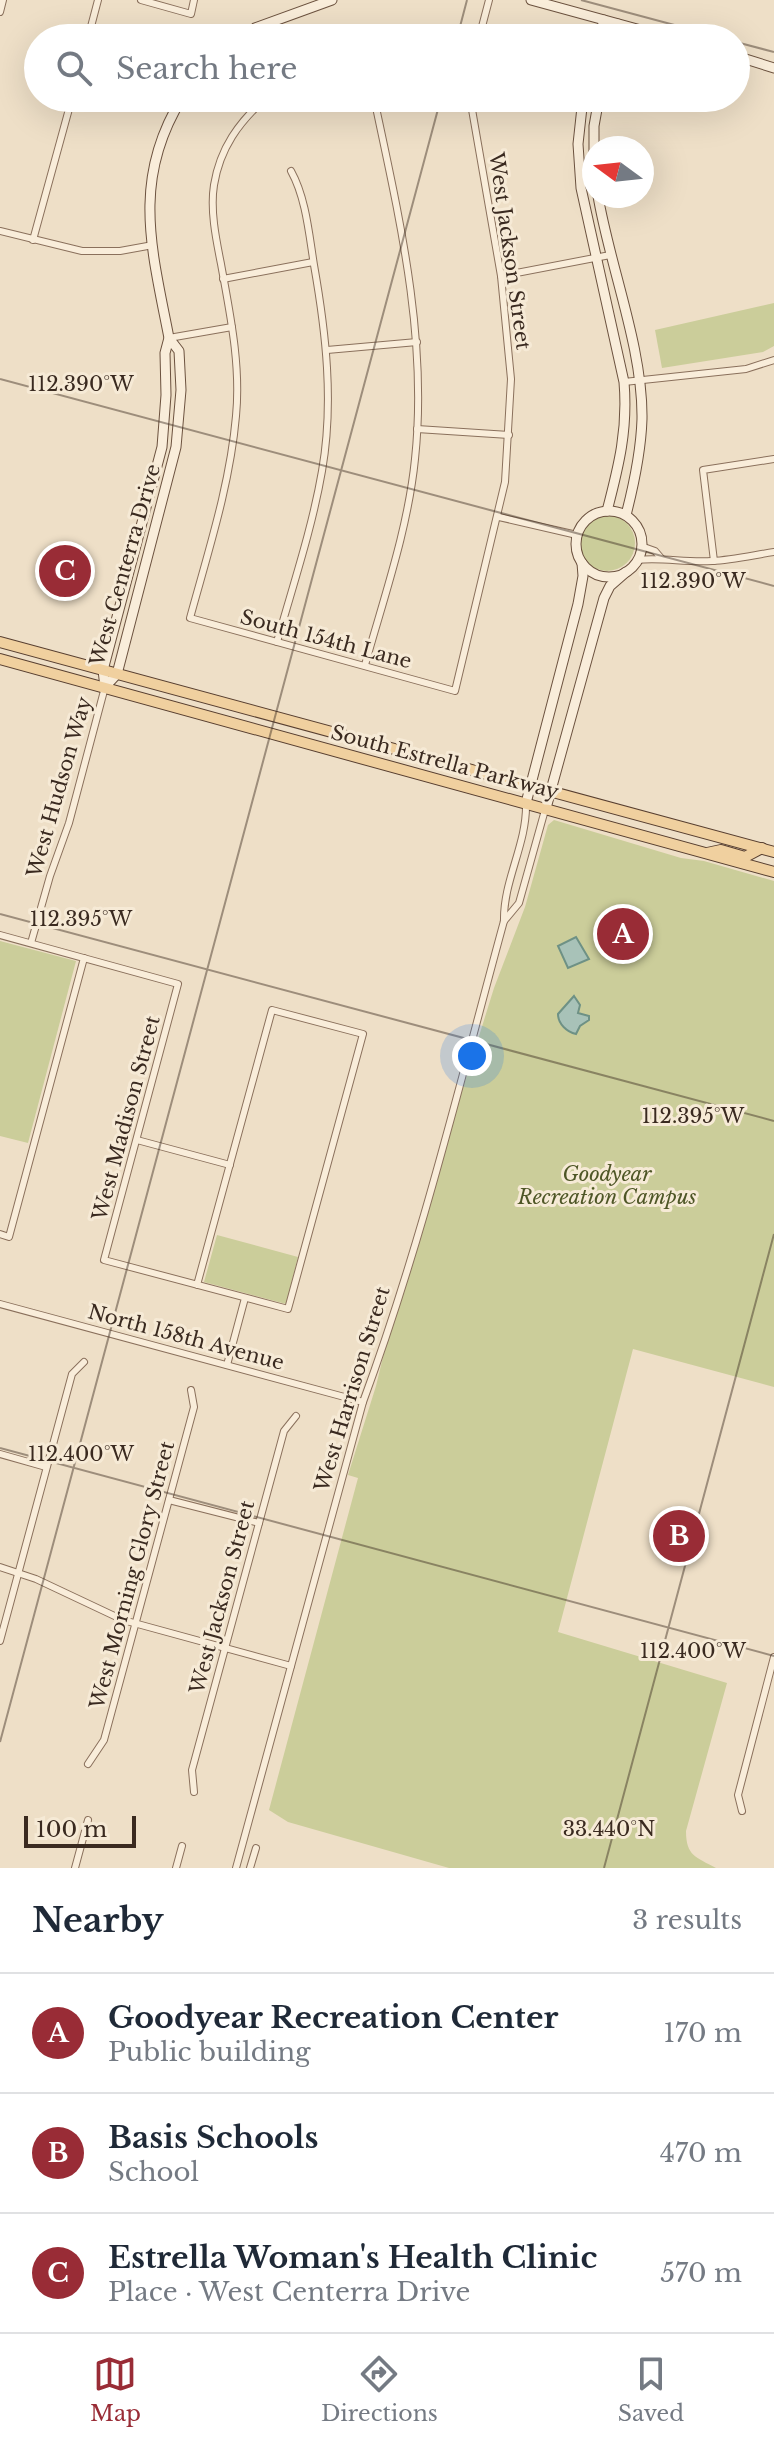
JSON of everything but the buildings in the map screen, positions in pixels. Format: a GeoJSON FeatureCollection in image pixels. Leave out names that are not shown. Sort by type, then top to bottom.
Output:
{"type":"FeatureCollection","features":[{"type":"Feature","properties":{"kind":"main road","name":"South Estrella Parkway"},"geometry":{"type":"LineString","coordinates":[[0,642],[774,852]]}},
{"type":"Feature","properties":{"kind":"main road","name":"South Estrella Parkway"},"geometry":{"type":"LineString","coordinates":[[0,659],[774,872]]}},
{"type":"Feature","properties":{"kind":"main road"},"geometry":{"type":"LineString","coordinates":[[705,854],[721,850],[745,857],[762,848]]}},
{"type":"Feature","properties":{"kind":"street"},"geometry":{"type":"LineString","coordinates":[[0,12],[3,0]]}},
{"type":"Feature","properties":{"kind":"street"},"geometry":{"type":"LineString","coordinates":[[92,24],[98,0]]}},
{"type":"Feature","properties":{"kind":"street"},"geometry":{"type":"LineString","coordinates":[[141,0],[191,14],[194,0]]}},
{"type":"Feature","properties":{"kind":"street"},"geometry":{"type":"LineString","coordinates":[[266,24],[332,0]]}},
{"type":"Feature","properties":{"kind":"street"},"geometry":{"type":"LineString","coordinates":[[483,24],[489,0]]}},
{"type":"Feature","properties":{"kind":"street"},"geometry":{"type":"LineString","coordinates":[[531,0],[618,24]]}},
{"type":"Feature","properties":{"kind":"street"},"geometry":{"type":"LineString","coordinates":[[603,24],[604,20]]}},
{"type":"Feature","properties":{"kind":"street"},"geometry":{"type":"LineString","coordinates":[[750,60],[774,68]]}},
{"type":"Feature","properties":{"kind":"street"},"geometry":{"type":"LineString","coordinates":[[33,240],[68,112]]}},
{"type":"Feature","properties":{"kind":"street","name":"West Centerra Drive"},"geometry":{"type":"LineString","coordinates":[[105,687],[103,670],[149,504],[164,433],[165,353],[169,338],[149,208],[153,167],[174,112]]}},
{"type":"Feature","properties":{"kind":"street"},"geometry":{"type":"LineString","coordinates":[[169,338],[232,327],[214,227],[214,186],[226,148],[251,112]]}},
{"type":"Feature","properties":{"kind":"street"},"geometry":{"type":"LineString","coordinates":[[365,665],[409,499],[417,429],[417,342],[407,266],[377,112]]}},
{"type":"Feature","properties":{"kind":"street","name":"West Jackson Street"},"geometry":{"type":"LineString","coordinates":[[455,691],[499,517],[505,482],[511,379],[501,276],[472,112]]}},
{"type":"Feature","properties":{"kind":"street"},"geometry":{"type":"LineString","coordinates":[[581,112],[578,166],[624,382],[626,408],[624,448],[607,511]]}},
{"type":"Feature","properties":{"kind":"street"},"geometry":{"type":"LineString","coordinates":[[594,136],[596,112]]}},
{"type":"Feature","properties":{"kind":"street"},"geometry":{"type":"LineString","coordinates":[[277,642],[322,470],[327,429],[327,350],[297,182],[291,171]]}},
{"type":"Feature","properties":{"kind":"street"},"geometry":{"type":"LineString","coordinates":[[600,208],[639,381],[642,419],[626,515]]}},
{"type":"Feature","properties":{"kind":"street"},"geometry":{"type":"LineString","coordinates":[[0,231],[100,253],[153,245]]}},
{"type":"Feature","properties":{"kind":"street"},"geometry":{"type":"LineString","coordinates":[[501,276],[610,255]]}},
{"type":"Feature","properties":{"kind":"street"},"geometry":{"type":"LineString","coordinates":[[223,279],[313,262]]}},
{"type":"Feature","properties":{"kind":"street","name":"South 154th Lane"},"geometry":{"type":"LineString","coordinates":[[232,327],[237,371],[237,413],[232,449],[224,494],[190,618],[455,691]]}},
{"type":"Feature","properties":{"kind":"street","name":"West Centerra Drive"},"geometry":{"type":"LineString","coordinates":[[105,687],[117,674],[168,485],[178,434],[181,390],[179,351],[169,338]]}},
{"type":"Feature","properties":{"kind":"street"},"geometry":{"type":"LineString","coordinates":[[327,350],[417,342]]}},
{"type":"Feature","properties":{"kind":"street"},"geometry":{"type":"LineString","coordinates":[[624,382],[746,369],[774,360]]}},
{"type":"Feature","properties":{"kind":"street"},"geometry":{"type":"LineString","coordinates":[[417,429],[509,435]]}},
{"type":"Feature","properties":{"kind":"street"},"geometry":{"type":"LineString","coordinates":[[164,433],[178,434]]}},
{"type":"Feature","properties":{"kind":"street"},"geometry":{"type":"LineString","coordinates":[[714,561],[703,470],[774,459]]}},
{"type":"Feature","properties":{"kind":"street"},"geometry":{"type":"LineString","coordinates":[[607,511],[626,515],[639,531],[641,546],[637,560],[626,572],[617,576],[597,575],[582,563],[576,545],[577,535],[588,518],[607,511]]}},
{"type":"Feature","properties":{"kind":"street"},"geometry":{"type":"LineString","coordinates":[[499,517],[577,535]]}},
{"type":"Feature","properties":{"kind":"street"},"geometry":{"type":"LineString","coordinates":[[641,546],[655,551],[661,558]]}},
{"type":"Feature","properties":{"kind":"street"},"geometry":{"type":"LineString","coordinates":[[637,560],[714,561],[774,552]]}},
{"type":"Feature","properties":{"kind":"street","name":"West Harrison Street"},"geometry":{"type":"LineString","coordinates":[[236,1868],[363,1402],[384,1347],[420,1230],[504,921],[504,906],[527,821],[526,803],[530,785],[581,590],[582,563]]}},
{"type":"Feature","properties":{"kind":"street","name":"West Harrison Street"},"geometry":{"type":"LineString","coordinates":[[504,921],[519,903],[604,598],[610,586],[626,572]]}},
{"type":"Feature","properties":{"kind":"street"},"geometry":{"type":"LineString","coordinates":[[563,667],[584,673]]}},
{"type":"Feature","properties":{"kind":"street","name":"West Hudson Way"},"geometry":{"type":"LineString","coordinates":[[31,943],[69,823],[105,687]]}},
{"type":"Feature","properties":{"kind":"street"},"geometry":{"type":"LineString","coordinates":[[0,935],[84,958],[9,1237],[0,1234]]}},
{"type":"Feature","properties":{"kind":"street","name":"West Madison Street"},"geometry":{"type":"LineString","coordinates":[[84,958],[178,984],[104,1260],[197,1285]]}},
{"type":"Feature","properties":{"kind":"street"},"geometry":{"type":"LineString","coordinates":[[272,1010],[363,1034],[288,1309],[197,1285],[230,1165],[272,1010]]}},
{"type":"Feature","properties":{"kind":"street"},"geometry":{"type":"LineString","coordinates":[[137,1140],[230,1165]]}},
{"type":"Feature","properties":{"kind":"street"},"geometry":{"type":"LineString","coordinates":[[227,1365],[245,1298]]}},
{"type":"Feature","properties":{"kind":"street","name":"North 158th Avenue"},"geometry":{"type":"LineString","coordinates":[[0,1304],[363,1402]]}},
{"type":"Feature","properties":{"kind":"street"},"geometry":{"type":"LineString","coordinates":[[0,1641],[72,1374],[84,1362]]}},
{"type":"Feature","properties":{"kind":"street","name":"West Morning Glory Street"},"geometry":{"type":"LineString","coordinates":[[88,1764],[104,1740],[136,1624],[194,1407],[191,1390]]}},
{"type":"Feature","properties":{"kind":"street","name":"West Jackson Street"},"geometry":{"type":"LineString","coordinates":[[194,1792],[192,1770],[225,1648],[284,1431],[296,1416]]}},
{"type":"Feature","properties":{"kind":"street"},"geometry":{"type":"LineString","coordinates":[[0,1454],[46,1467]]}},
{"type":"Feature","properties":{"kind":"street"},"geometry":{"type":"LineString","coordinates":[[169,1500],[259,1523]]}},
{"type":"Feature","properties":{"kind":"street"},"geometry":{"type":"LineString","coordinates":[[0,1567],[136,1624],[291,1666]]}},
{"type":"Feature","properties":{"kind":"street"},"geometry":{"type":"LineString","coordinates":[[742,1811],[738,1795],[774,1657]]}},
{"type":"Feature","properties":{"kind":"street"},"geometry":{"type":"LineString","coordinates":[[75,1868],[88,1820]]}},
{"type":"Feature","properties":{"kind":"street"},"geometry":{"type":"LineString","coordinates":[[176,1868],[182,1846]]}},
{"type":"Feature","properties":{"kind":"street"},"geometry":{"type":"LineString","coordinates":[[250,1868],[256,1848]]}},
{"type":"Feature","properties":{"kind":"green space"},"geometry":{"type":"Polygon","coordinates":[[[774,303],[774,346],[763,352],[662,368],[655,330],[774,303]]]}},
{"type":"Feature","properties":{"kind":"green space"},"geometry":{"type":"Polygon","coordinates":[[[607,515],[627,523],[635,543],[627,563],[607,571],[587,563],[579,543],[587,523],[607,515]]]}},
{"type":"Feature","properties":{"kind":"green space","name":"Goodyear Recreation Campus"},"geometry":{"type":"Polygon","coordinates":[[[554,820],[681,858],[704,861],[774,881],[774,1387],[633,1349],[558,1632],[727,1683],[686,1831],[690,1851],[716,1868],[449,1868],[288,1822],[269,1810],[358,1478],[348,1475],[376,1386],[390,1328],[494,988],[525,907],[548,825],[554,820]]]}},
{"type":"Feature","properties":{"kind":"green space"},"geometry":{"type":"Polygon","coordinates":[[[0,941],[76,961],[28,1143],[0,1136],[0,941]]]}},
{"type":"Feature","properties":{"kind":"green space"},"geometry":{"type":"Polygon","coordinates":[[[217,1235],[298,1257],[286,1304],[204,1282],[217,1235]]]}},
{"type":"Feature","properties":{"kind":"shaded area"},"geometry":{"type":"Polygon","coordinates":[[[576,937],[589,959],[568,968],[558,946],[576,937]]]}},
{"type":"Feature","properties":{"kind":"shaded area"},"geometry":{"type":"Polygon","coordinates":[[[574,996],[580,1005],[578,1013],[589,1016],[576,1034],[564,1027],[558,1014],[574,996]]]}},
{"type":"Feature","properties":{"kind":"place","name":"Estrella Woman's Health Clinic"},"geometry":{"type":"Point","coordinates":[65,571]}},
{"type":"Feature","properties":{"kind":"place","name":"Goodyear Recreation Center"},"geometry":{"type":"Point","coordinates":[623,934]}},
{"type":"Feature","properties":{"kind":"place","name":"Basis Schools"},"geometry":{"type":"Point","coordinates":[679,1536]}}]}
